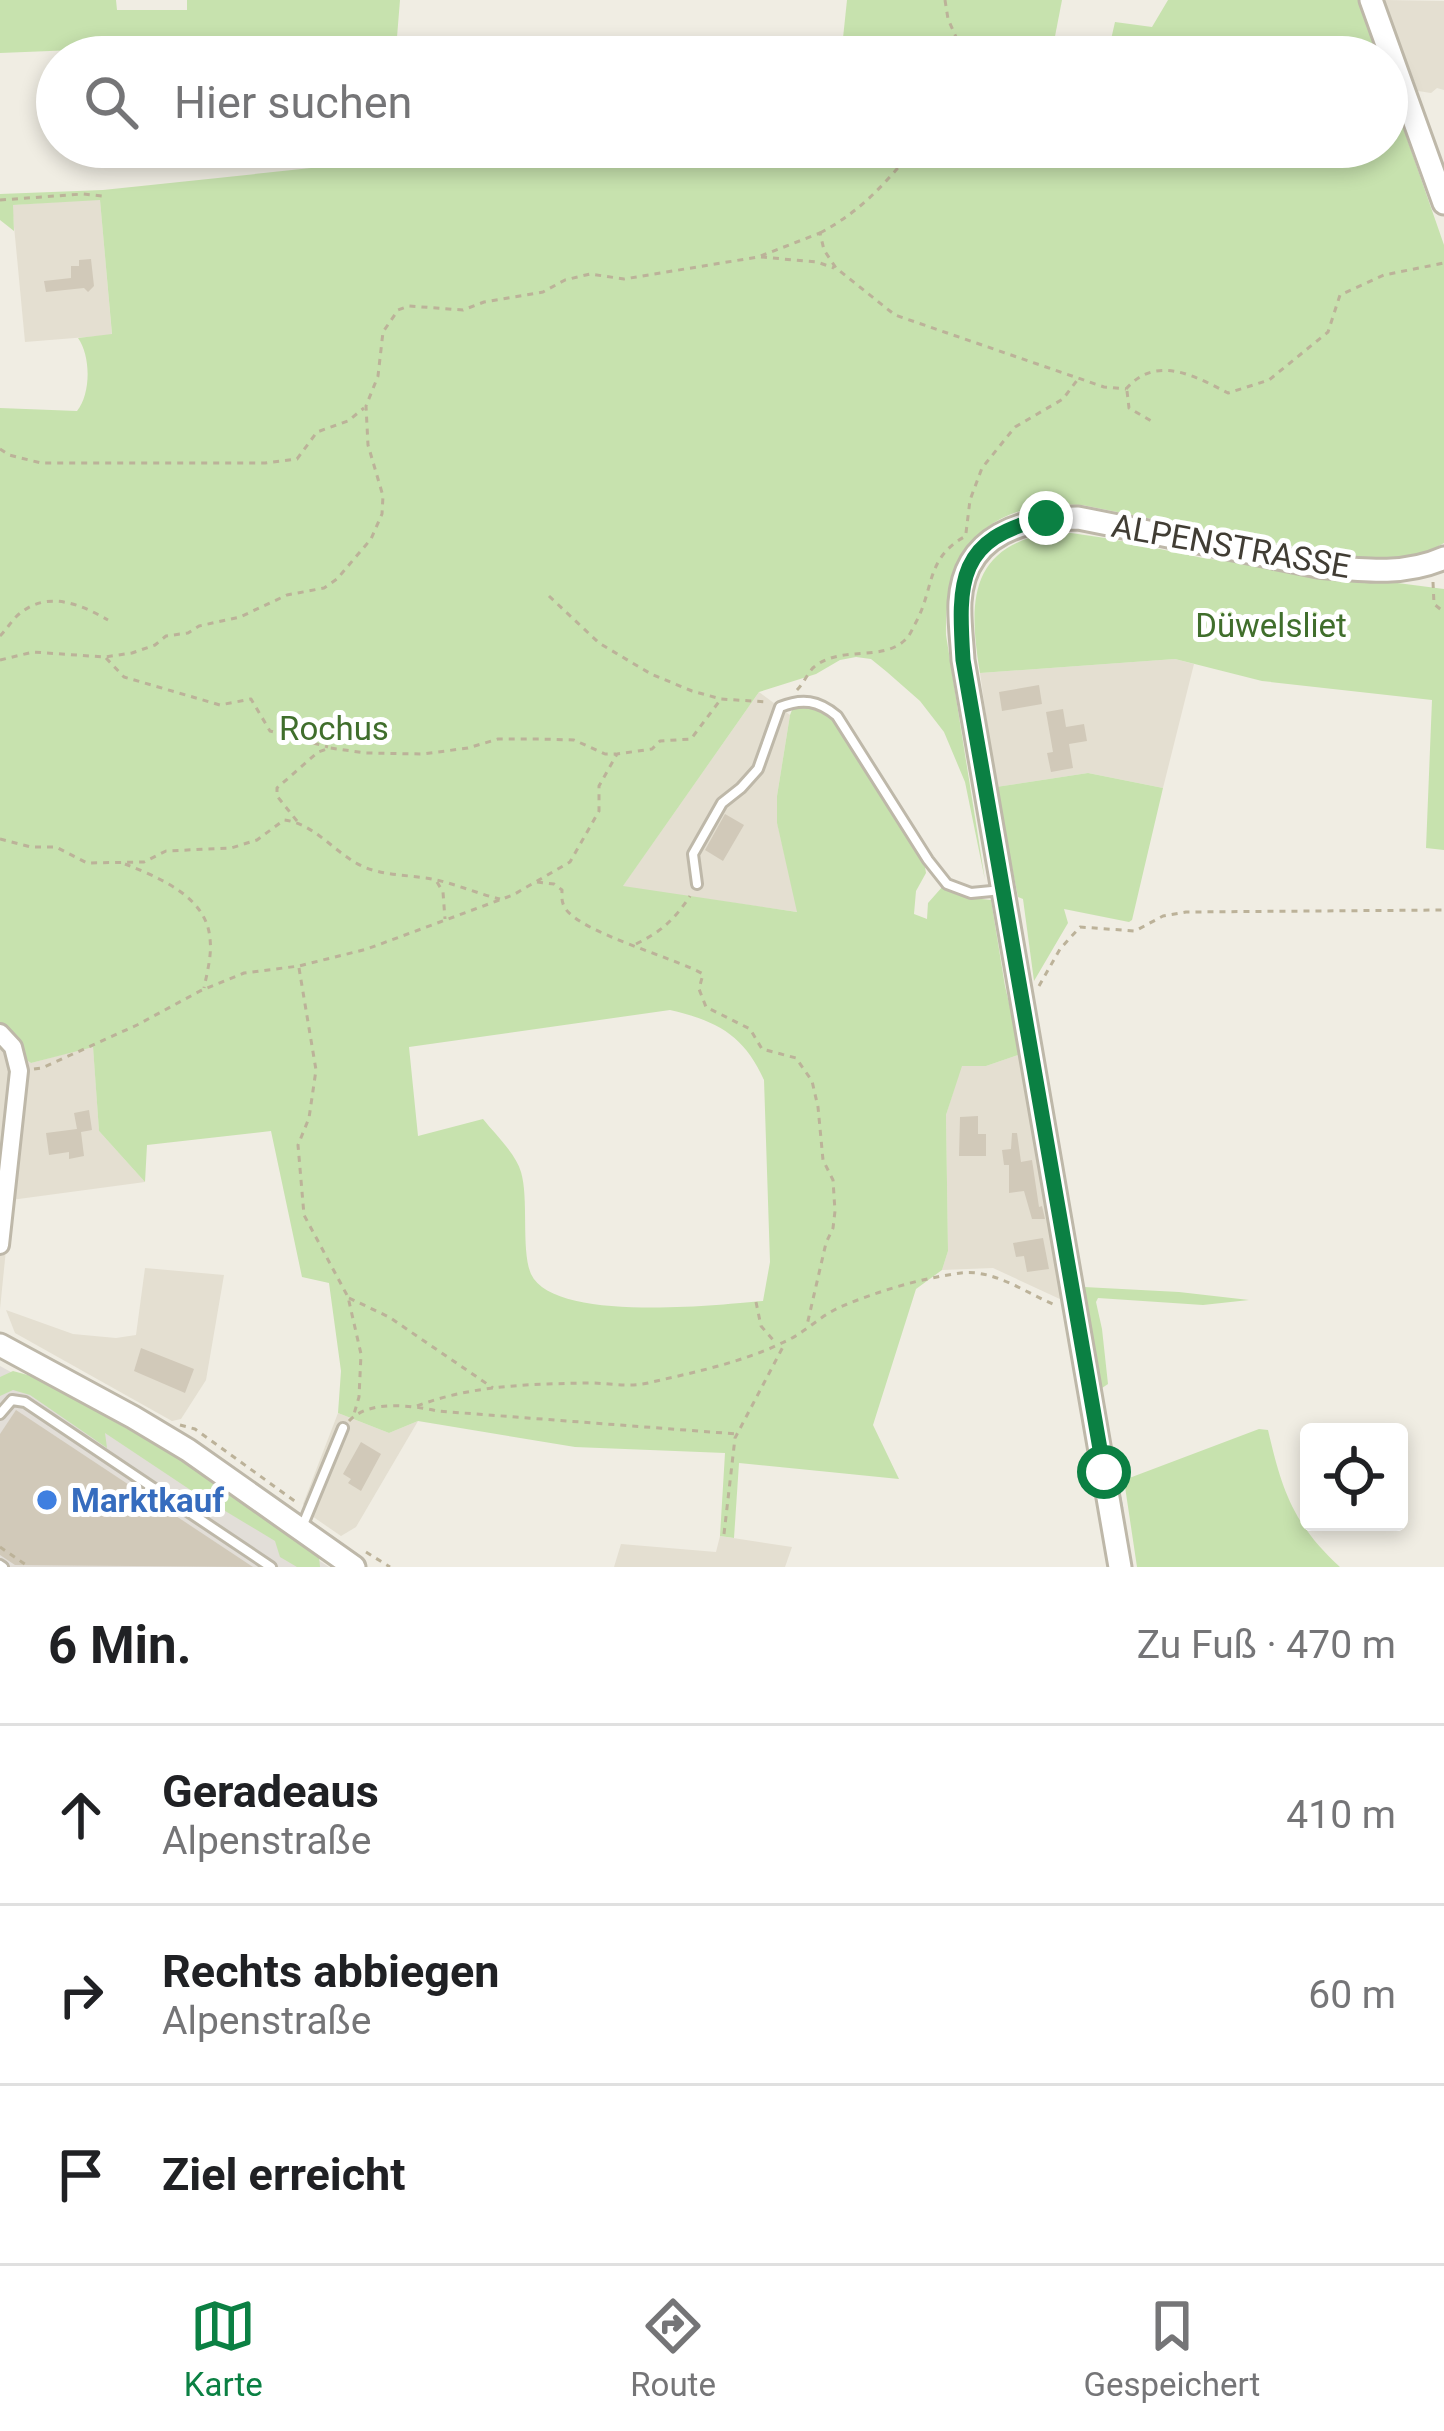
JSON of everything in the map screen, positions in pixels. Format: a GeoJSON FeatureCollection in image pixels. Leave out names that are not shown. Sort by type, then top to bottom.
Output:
{"type":"FeatureCollection","features":[{"type":"Feature","properties":{"kind":"street"},"geometry":{"type":"LineString","coordinates":[[1371,0],[1384,36]]}},
{"type":"Feature","properties":{"kind":"street"},"geometry":{"type":"LineString","coordinates":[[1408,102],[1444,202]]}},
{"type":"Feature","properties":{"kind":"street","name":"ALPENSTRASSE"},"geometry":{"type":"LineString","coordinates":[[1120,1567],[963,660],[959,600],[974,558],[1001,532],[1046,518],[1078,518],[1336,568],[1412,569],[1444,558]]}},
{"type":"Feature","properties":{"kind":"street"},"geometry":{"type":"LineString","coordinates":[[0,1034],[13,1047],[19,1071],[6,1154],[0,1245]]}},
{"type":"Feature","properties":{"kind":"street"},"geometry":{"type":"LineString","coordinates":[[0,1345],[188,1450],[302,1529],[331,1560],[354,1567]]}},
{"type":"Feature","properties":{"kind":"lane"},"geometry":{"type":"LineString","coordinates":[[698,884],[693,854],[722,803],[758,769],[780,707],[806,700],[837,716],[947,884],[971,893],[1003,890]]}},
{"type":"Feature","properties":{"kind":"lane"},"geometry":{"type":"LineString","coordinates":[[0,1414],[12,1400],[26,1402],[272,1567]]}},
{"type":"Feature","properties":{"kind":"lane"},"geometry":{"type":"LineString","coordinates":[[302,1529],[343,1428]]}},
{"type":"Feature","properties":{"kind":"path"},"geometry":{"type":"LineString","coordinates":[[945,0],[955,36]]}},
{"type":"Feature","properties":{"kind":"path"},"geometry":{"type":"LineString","coordinates":[[0,660],[33,652],[105,657],[133,653],[166,636],[240,617],[287,595],[324,588],[337,579],[371,539],[382,514],[383,496],[368,445],[366,406],[378,376],[382,332],[398,310],[409,306],[463,310],[544,292],[590,274],[624,279],[758,257],[820,233],[858,211],[898,168]]}},
{"type":"Feature","properties":{"kind":"path"},"geometry":{"type":"LineString","coordinates":[[0,200],[102,196]]}},
{"type":"Feature","properties":{"kind":"path"},"geometry":{"type":"LineString","coordinates":[[820,233],[836,268],[895,315],[1104,387],[1126,389]]}},
{"type":"Feature","properties":{"kind":"path"},"geometry":{"type":"LineString","coordinates":[[758,257],[836,268]]}},
{"type":"Feature","properties":{"kind":"path"},"geometry":{"type":"LineString","coordinates":[[1126,389],[1137,377],[1150,373],[1184,371],[1228,393],[1269,380],[1328,332],[1340,295],[1384,275],[1444,263]]}},
{"type":"Feature","properties":{"kind":"path"},"geometry":{"type":"LineString","coordinates":[[795,692],[814,667],[844,653],[883,650],[905,641],[947,546],[966,536],[970,500],[982,468],[1015,427],[1063,399],[1079,377]]}},
{"type":"Feature","properties":{"kind":"path"},"geometry":{"type":"LineString","coordinates":[[1126,389],[1129,408],[1153,422]]}},
{"type":"Feature","properties":{"kind":"path"},"geometry":{"type":"LineString","coordinates":[[0,449],[40,463],[265,464],[297,459],[317,432],[348,422],[366,406]]}},
{"type":"Feature","properties":{"kind":"path"},"geometry":{"type":"LineString","coordinates":[[1433,587],[1434,604],[1444,611]]}},
{"type":"Feature","properties":{"kind":"path"},"geometry":{"type":"LineString","coordinates":[[549,596],[598,643],[651,674],[721,700],[774,703]]}},
{"type":"Feature","properties":{"kind":"path"},"geometry":{"type":"LineString","coordinates":[[0,636],[16,616],[38,602],[76,604],[108,620]]}},
{"type":"Feature","properties":{"kind":"path"},"geometry":{"type":"LineString","coordinates":[[105,657],[124,677],[220,705],[251,699],[270,730],[366,753],[422,754],[498,740],[539,739],[574,740],[605,754],[652,749],[660,741],[692,739],[721,700]]}},
{"type":"Feature","properties":{"kind":"path"},"geometry":{"type":"LineString","coordinates":[[330,748],[318,752],[277,788],[277,796],[297,821],[363,867],[436,880],[502,900]]}},
{"type":"Feature","properties":{"kind":"path"},"geometry":{"type":"LineString","coordinates":[[19,1071],[42,1068],[244,973],[367,949],[502,900],[536,882],[570,862],[599,811],[599,786],[617,754]]}},
{"type":"Feature","properties":{"kind":"path"},"geometry":{"type":"LineString","coordinates":[[0,839],[31,848],[56,847],[87,863],[144,862],[166,851],[231,848],[257,840],[284,820],[297,821]]}},
{"type":"Feature","properties":{"kind":"path"},"geometry":{"type":"LineString","coordinates":[[123,863],[170,885],[193,902],[207,922],[211,944],[204,990]]}},
{"type":"Feature","properties":{"kind":"path"},"geometry":{"type":"LineString","coordinates":[[436,880],[445,921]]}},
{"type":"Feature","properties":{"kind":"path"},"geometry":{"type":"LineString","coordinates":[[536,882],[562,890],[562,905],[573,916],[703,974],[699,989],[706,1007],[750,1029],[762,1049],[796,1058],[812,1081],[835,1211],[806,1329]]}},
{"type":"Feature","properties":{"kind":"path"},"geometry":{"type":"LineString","coordinates":[[634,945],[676,916],[698,884]]}},
{"type":"Feature","properties":{"kind":"path"},"geometry":{"type":"LineString","coordinates":[[1022,993],[1036,990],[1060,949],[1080,927],[1135,931],[1162,916],[1186,911],[1444,910]]}},
{"type":"Feature","properties":{"kind":"path"},"geometry":{"type":"LineString","coordinates":[[298,966],[316,1070],[309,1118],[298,1145],[304,1215],[348,1297],[361,1354],[359,1397],[343,1428]]}},
{"type":"Feature","properties":{"kind":"path"},"geometry":{"type":"LineString","coordinates":[[417,1406],[440,1397],[524,1384],[629,1387],[730,1362],[786,1342],[836,1309],[902,1286],[961,1273],[980,1272],[1074,1310]]}},
{"type":"Feature","properties":{"kind":"path"},"geometry":{"type":"LineString","coordinates":[[348,1297],[389,1317],[493,1388]]}},
{"type":"Feature","properties":{"kind":"path"},"geometry":{"type":"LineString","coordinates":[[756,1302],[761,1326],[778,1345]]}},
{"type":"Feature","properties":{"kind":"path"},"geometry":{"type":"LineString","coordinates":[[724,1534],[737,1434],[786,1342]]}},
{"type":"Feature","properties":{"kind":"path"},"geometry":{"type":"LineString","coordinates":[[354,1414],[417,1406],[737,1434]]}},
{"type":"Feature","properties":{"kind":"path"},"geometry":{"type":"LineString","coordinates":[[0,1547],[29,1567]]}},
{"type":"Feature","properties":{"kind":"shaded area"},"geometry":{"type":"Polygon","coordinates":[[[1384,0],[1444,1],[1444,90],[1418,91],[1408,64],[1408,36],[1397,36],[1384,0]]]}},
{"type":"Feature","properties":{"kind":"shaded area"},"geometry":{"type":"Polygon","coordinates":[[[100,199],[112,335],[25,342],[12,205],[100,199]]]}},
{"type":"Feature","properties":{"kind":"shaded area"},"geometry":{"type":"Polygon","coordinates":[[[1175,659],[1194,664],[1163,788],[1088,773],[996,787],[980,673],[1175,659]]]}},
{"type":"Feature","properties":{"kind":"shaded area"},"geometry":{"type":"Polygon","coordinates":[[[759,692],[790,715],[777,822],[798,912],[622,887],[759,692]]]}},
{"type":"Feature","properties":{"kind":"shaded area"},"geometry":{"type":"Polygon","coordinates":[[[0,1043],[31,1063],[93,1046],[99,1131],[145,1182],[11,1200],[0,1309],[0,1043]]]}},
{"type":"Feature","properties":{"kind":"shaded area"},"geometry":{"type":"Polygon","coordinates":[[[1021,1054],[1062,1300],[993,1268],[942,1270],[948,1251],[946,1115],[961,1066],[986,1066],[1021,1054]]]}},
{"type":"Feature","properties":{"kind":"shaded area"},"geometry":{"type":"Polygon","coordinates":[[[145,1268],[224,1275],[206,1380],[181,1419],[172,1421],[15,1333],[6,1310],[73,1334],[136,1335],[145,1268]]]}},
{"type":"Feature","properties":{"kind":"shaded area"},"geometry":{"type":"Polygon","coordinates":[[[0,1366],[144,1445],[329,1567],[0,1567],[0,1366]]]}},
{"type":"Feature","properties":{"kind":"shaded area"},"geometry":{"type":"Polygon","coordinates":[[[338,1413],[389,1433],[418,1421],[356,1527],[341,1536],[303,1504],[338,1413]]]}},
{"type":"Feature","properties":{"kind":"shaded area"},"geometry":{"type":"Polygon","coordinates":[[[720,1536],[792,1547],[785,1567],[614,1567],[621,1544],[716,1552],[720,1536]]]}},
{"type":"Feature","properties":{"kind":"green space"},"geometry":{"type":"Polygon","coordinates":[[[0,0],[116,0],[117,10],[187,10],[187,0],[400,0],[397,36],[36,36],[36,52],[0,53],[0,0]]]}},
{"type":"Feature","properties":{"kind":"green space"},"geometry":{"type":"Polygon","coordinates":[[[847,0],[1062,0],[1055,36],[843,36],[847,0]]]}},
{"type":"Feature","properties":{"kind":"green space"},"geometry":{"type":"Polygon","coordinates":[[[1168,0],[1358,0],[1371,36],[1112,36],[1115,22],[1152,27],[1168,0]]]}},
{"type":"Feature","properties":{"kind":"green space","name":"Rochus"},"geometry":{"type":"Polygon","coordinates":[[[1408,141],[1444,245],[1444,543],[1405,557],[1334,555],[1082,505],[1022,510],[998,520],[964,553],[954,576],[946,635],[985,880],[965,782],[944,732],[920,701],[887,672],[871,659],[856,657],[759,692],[623,886],[797,912],[777,823],[777,796],[790,715],[792,710],[809,707],[833,721],[925,867],[914,914],[927,919],[928,903],[943,886],[964,897],[991,900],[1021,1054],[986,1066],[962,1066],[946,1115],[948,1251],[942,1270],[916,1289],[873,1425],[899,1479],[739,1463],[734,1538],[720,1536],[725,1453],[575,1447],[418,1421],[389,1433],[338,1413],[341,1371],[329,1283],[302,1277],[271,1131],[147,1145],[145,1182],[99,1131],[93,1047],[31,1063],[0,1043],[0,408],[77,411],[88,375],[78,338],[112,334],[100,200],[13,205],[14,231],[0,220],[0,194],[103,190],[312,168],[1408,168],[1408,141]],[[670,1010],[409,1047],[418,1136],[483,1119],[505,1144],[521,1172],[528,1264],[545,1289],[570,1299],[638,1307],[763,1301],[770,1262],[764,1080],[738,1041],[715,1025],[670,1010]]]}},
{"type":"Feature","properties":{"kind":"green space","name":"Düwelsliet"},"geometry":{"type":"Polygon","coordinates":[[[1049,533],[1444,589],[1444,850],[1426,848],[1432,700],[1262,681],[1175,659],[980,673],[975,603],[988,566],[1022,541],[1049,533]]]}},
{"type":"Feature","properties":{"kind":"green space"},"geometry":{"type":"Polygon","coordinates":[[[1088,773],[1163,788],[1132,920],[1064,909],[1068,923],[1034,981],[1023,899],[1018,897],[996,787],[1088,773]]]}},
{"type":"Feature","properties":{"kind":"green space"},"geometry":{"type":"Polygon","coordinates":[[[1084,1287],[1249,1300],[1203,1305],[1098,1298],[1108,1384],[1102,1388],[1084,1287]]]}},
{"type":"Feature","properties":{"kind":"green space"},"geometry":{"type":"Polygon","coordinates":[[[13,1371],[35,1377],[167,1451],[312,1546],[320,1567],[297,1567],[280,1557],[275,1541],[105,1433],[107,1448],[30,1395],[13,1390],[0,1396],[0,1377],[13,1371]]]}},
{"type":"Feature","properties":{"kind":"green space"},"geometry":{"type":"Polygon","coordinates":[[[1259,1429],[1268,1430],[1300,1531],[1307,1531],[1340,1567],[1137,1567],[1124,1480],[1259,1429]]]}},
{"type":"Feature","properties":{"kind":"building"},"geometry":{"type":"Polygon","coordinates":[[[91,259],[94,286],[88,292],[84,288],[46,292],[44,281],[71,278],[71,266],[91,259]]]}},
{"type":"Feature","properties":{"kind":"building"},"geometry":{"type":"Polygon","coordinates":[[[1039,685],[1042,704],[1002,711],[999,692],[1039,685]]]}},
{"type":"Feature","properties":{"kind":"building"},"geometry":{"type":"Polygon","coordinates":[[[1063,709],[1066,727],[1084,724],[1087,741],[1069,744],[1073,768],[1051,772],[1047,753],[1053,752],[1046,712],[1063,709]]]}},
{"type":"Feature","properties":{"kind":"building"},"geometry":{"type":"Polygon","coordinates":[[[725,814],[744,825],[723,861],[705,850],[725,814]]]}},
{"type":"Feature","properties":{"kind":"building"},"geometry":{"type":"Polygon","coordinates":[[[89,1110],[92,1130],[81,1132],[84,1156],[49,1155],[46,1133],[77,1129],[74,1113],[89,1110]]]}},
{"type":"Feature","properties":{"kind":"building"},"geometry":{"type":"Polygon","coordinates":[[[978,1116],[978,1134],[986,1134],[986,1156],[959,1156],[960,1117],[978,1116]]]}},
{"type":"Feature","properties":{"kind":"building"},"geometry":{"type":"Polygon","coordinates":[[[1012,1133],[1017,1133],[1021,1162],[1032,1160],[1045,1219],[1032,1219],[1024,1191],[1009,1193],[1009,1165],[1004,1165],[1002,1150],[1011,1149],[1012,1133]]]}},
{"type":"Feature","properties":{"kind":"building"},"geometry":{"type":"Polygon","coordinates":[[[1043,1238],[1049,1269],[1027,1272],[1024,1256],[1016,1257],[1013,1243],[1043,1238]]]}},
{"type":"Feature","properties":{"kind":"building"},"geometry":{"type":"Polygon","coordinates":[[[141,1348],[194,1369],[185,1393],[134,1371],[141,1348]]]}},
{"type":"Feature","properties":{"kind":"building"},"geometry":{"type":"Polygon","coordinates":[[[16,1410],[253,1567],[15,1565],[0,1555],[0,1434],[16,1410]]]}},
{"type":"Feature","properties":{"kind":"building"},"geometry":{"type":"Polygon","coordinates":[[[361,1442],[381,1454],[361,1491],[343,1474],[361,1442]]]}},
{"type":"Feature","properties":{"kind":"waterway"},"geometry":{"type":"LineString","coordinates":[[1115,1477],[1121,1508]]}},
{"type":"Feature","properties":{"kind":"place","name":"Marktkauf"},"geometry":{"type":"Point","coordinates":[47,1500]}},
{"type":"Feature","properties":{"kind":"route"},"geometry":{"type":"LineString","coordinates":[[1046,518],[1001,532],[985,545],[974,558],[959,600],[963,660],[1104,1472]]}}]}
